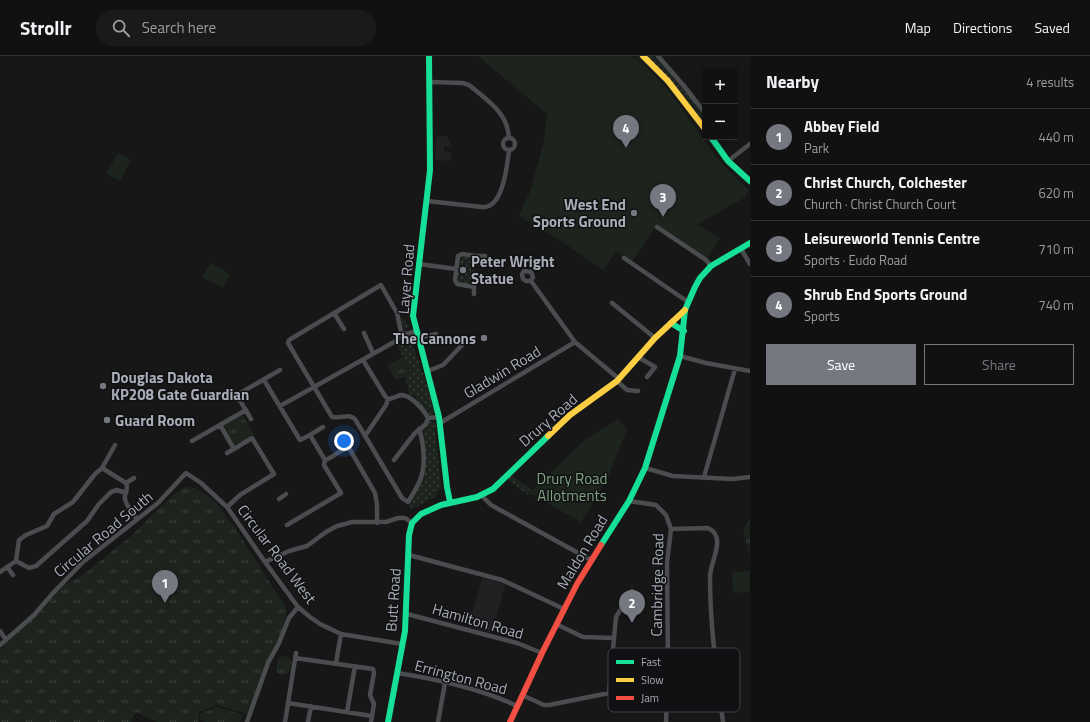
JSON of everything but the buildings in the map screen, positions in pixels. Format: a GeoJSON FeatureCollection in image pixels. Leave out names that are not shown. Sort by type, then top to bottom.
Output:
{"type":"FeatureCollection","features":[{"type":"Feature","properties":{"kind":"main road","name":"Layer Road"},"geometry":{"type":"LineString","coordinates":[[429,56],[430,170],[413,316],[440,420],[450,502]]}},
{"type":"Feature","properties":{"kind":"main road"},"geometry":{"type":"LineString","coordinates":[[643,56],[668,81],[702,125]]}},
{"type":"Feature","properties":{"kind":"main road"},"geometry":{"type":"LineString","coordinates":[[714,140],[728,161],[750,181]]}},
{"type":"Feature","properties":{"kind":"main road"},"geometry":{"type":"LineString","coordinates":[[685,310],[700,278],[711,266],[750,243]]}},
{"type":"Feature","properties":{"kind":"main road","name":"Maldon Road"},"geometry":{"type":"LineString","coordinates":[[510,722],[556,624],[591,560],[628,501],[644,468],[656,437],[680,356],[684,331],[685,310]]}},
{"type":"Feature","properties":{"kind":"main road","name":"Drury Road"},"geometry":{"type":"LineString","coordinates":[[450,502],[482,496],[493,489],[570,415],[618,380],[654,338],[685,310]]}},
{"type":"Feature","properties":{"kind":"main road"},"geometry":{"type":"LineString","coordinates":[[671,323],[684,331]]}},
{"type":"Feature","properties":{"kind":"main road"},"geometry":{"type":"LineString","coordinates":[[412,523],[429,509],[450,502]]}},
{"type":"Feature","properties":{"kind":"main road","name":"Butt Road"},"geometry":{"type":"LineString","coordinates":[[388,722],[407,614],[409,535],[412,523]]}},
{"type":"Feature","properties":{"kind":"street"},"geometry":{"type":"LineString","coordinates":[[658,56],[676,75],[702,109]]}},
{"type":"Feature","properties":{"kind":"street"},"geometry":{"type":"LineString","coordinates":[[427,201],[486,208],[490,206],[496,201],[505,178],[508,151],[512,149],[515,144],[512,139],[509,138],[508,126],[501,112],[469,85],[463,82],[429,82]]}},
{"type":"Feature","properties":{"kind":"street"},"geometry":{"type":"LineString","coordinates":[[508,151],[503,148],[502,144],[504,140],[509,138]]}},
{"type":"Feature","properties":{"kind":"street"},"geometry":{"type":"LineString","coordinates":[[728,161],[750,144]]}},
{"type":"Feature","properties":{"kind":"street"},"geometry":{"type":"LineString","coordinates":[[657,227],[706,260],[711,266]]}},
{"type":"Feature","properties":{"kind":"street"},"geometry":{"type":"LineString","coordinates":[[741,249],[750,264]]}},
{"type":"Feature","properties":{"kind":"street"},"geometry":{"type":"LineString","coordinates":[[474,287],[458,284],[455,280],[458,256],[462,254],[485,256]]}},
{"type":"Feature","properties":{"kind":"street"},"geometry":{"type":"LineString","coordinates":[[476,263],[477,256]]}},
{"type":"Feature","properties":{"kind":"street"},"geometry":{"type":"LineString","coordinates":[[624,258],[688,302]]}},
{"type":"Feature","properties":{"kind":"street"},"geometry":{"type":"LineString","coordinates":[[419,264],[456,268]]}},
{"type":"Feature","properties":{"kind":"street"},"geometry":{"type":"LineString","coordinates":[[474,294],[475,280]]}},
{"type":"Feature","properties":{"kind":"street"},"geometry":{"type":"LineString","coordinates":[[531,280],[575,342],[618,380],[627,390],[638,390]]}},
{"type":"Feature","properties":{"kind":"street"},"geometry":{"type":"LineString","coordinates":[[402,334],[397,313],[381,285],[289,340],[288,344],[332,417],[338,418],[347,415],[355,419],[402,498],[408,502],[422,475],[422,440],[419,430]]}},
{"type":"Feature","properties":{"kind":"street"},"geometry":{"type":"LineString","coordinates":[[612,303],[654,338]]}},
{"type":"Feature","properties":{"kind":"street"},"geometry":{"type":"LineString","coordinates":[[334,312],[344,329]]}},
{"type":"Feature","properties":{"kind":"street"},"geometry":{"type":"LineString","coordinates":[[280,406],[396,341],[402,334],[417,331]]}},
{"type":"Feature","properties":{"kind":"street"},"geometry":{"type":"LineString","coordinates":[[364,333],[373,354]]}},
{"type":"Feature","properties":{"kind":"street"},"geometry":{"type":"LineString","coordinates":[[419,338],[436,334]]}},
{"type":"Feature","properties":{"kind":"street","name":"Gladwin Road"},"geometry":{"type":"LineString","coordinates":[[440,420],[575,342]]}},
{"type":"Feature","properties":{"kind":"street"},"geometry":{"type":"LineString","coordinates":[[428,371],[443,365],[464,343]]}},
{"type":"Feature","properties":{"kind":"street"},"geometry":{"type":"LineString","coordinates":[[680,356],[706,363],[750,371]]}},
{"type":"Feature","properties":{"kind":"street"},"geometry":{"type":"LineString","coordinates":[[638,357],[654,367],[647,377]]}},
{"type":"Feature","properties":{"kind":"street"},"geometry":{"type":"LineString","coordinates":[[363,360],[385,396],[392,399],[399,395],[407,397],[424,410],[428,418],[426,424],[414,433],[394,460]]}},
{"type":"Feature","properties":{"kind":"street"},"geometry":{"type":"LineString","coordinates":[[704,477],[735,369]]}},
{"type":"Feature","properties":{"kind":"street"},"geometry":{"type":"LineString","coordinates":[[251,419],[237,395],[280,370]]}},
{"type":"Feature","properties":{"kind":"street"},"geometry":{"type":"LineString","coordinates":[[264,380],[300,440],[323,427]]}},
{"type":"Feature","properties":{"kind":"street"},"geometry":{"type":"LineString","coordinates":[[629,390],[630,396]]}},
{"type":"Feature","properties":{"kind":"street"},"geometry":{"type":"LineString","coordinates":[[365,436],[386,405],[388,398]]}},
{"type":"Feature","properties":{"kind":"street"},"geometry":{"type":"LineString","coordinates":[[192,441],[246,410]]}},
{"type":"Feature","properties":{"kind":"street"},"geometry":{"type":"LineString","coordinates":[[428,418],[440,420]]}},
{"type":"Feature","properties":{"kind":"street"},"geometry":{"type":"LineString","coordinates":[[220,425],[234,449]]}},
{"type":"Feature","properties":{"kind":"street"},"geometry":{"type":"LineString","coordinates":[[287,525],[341,493],[324,465],[325,460],[310,434]]}},
{"type":"Feature","properties":{"kind":"street"},"geometry":{"type":"LineString","coordinates":[[227,453],[252,438],[274,474],[240,495],[227,507]]}},
{"type":"Feature","properties":{"kind":"street"},"geometry":{"type":"LineString","coordinates":[[16,561],[19,540],[26,535],[47,526],[54,514],[73,502],[95,474],[102,468],[105,458],[115,445]]}},
{"type":"Feature","properties":{"kind":"street"},"geometry":{"type":"LineString","coordinates":[[325,460],[330,459],[349,448],[375,493],[377,522]]}},
{"type":"Feature","properties":{"kind":"street"},"geometry":{"type":"LineString","coordinates":[[102,468],[126,483],[128,486],[126,492],[126,503],[137,519]]}},
{"type":"Feature","properties":{"kind":"street"},"geometry":{"type":"LineString","coordinates":[[644,468],[673,476],[732,479],[750,477]]}},
{"type":"Feature","properties":{"kind":"street","name":"Circular Road West"},"geometry":{"type":"LineString","coordinates":[[186,473],[227,507],[298,607],[320,624],[341,634],[402,644]]}},
{"type":"Feature","properties":{"kind":"street","name":"Circular Road South"},"geometry":{"type":"LineString","coordinates":[[0,645],[34,615],[83,562],[166,495],[186,473]]}},
{"type":"Feature","properties":{"kind":"street"},"geometry":{"type":"LineString","coordinates":[[126,483],[134,478]]}},
{"type":"Feature","properties":{"kind":"street"},"geometry":{"type":"LineString","coordinates":[[16,561],[29,568],[36,566],[87,521],[110,492],[118,490],[126,492]]}},
{"type":"Feature","properties":{"kind":"street"},"geometry":{"type":"LineString","coordinates":[[279,499],[286,494]]}},
{"type":"Feature","properties":{"kind":"street"},"geometry":{"type":"LineString","coordinates":[[482,496],[491,505],[591,560]]}},
{"type":"Feature","properties":{"kind":"street","name":"Cambridge Road"},"geometry":{"type":"LineString","coordinates":[[628,501],[659,507],[666,515],[671,529],[667,563],[668,648]]}},
{"type":"Feature","properties":{"kind":"street"},"geometry":{"type":"LineString","coordinates":[[265,562],[289,551],[307,546],[337,526],[352,522],[386,522],[398,518],[405,518],[412,523]]}},
{"type":"Feature","properties":{"kind":"street"},"geometry":{"type":"LineString","coordinates":[[671,529],[708,528],[715,533],[716,549],[710,578],[715,648]]}},
{"type":"Feature","properties":{"kind":"street"},"geometry":{"type":"LineString","coordinates":[[409,555],[502,580],[564,609]]}},
{"type":"Feature","properties":{"kind":"street"},"geometry":{"type":"LineString","coordinates":[[13,575],[3,569],[16,561]]}},
{"type":"Feature","properties":{"kind":"street"},"geometry":{"type":"LineString","coordinates":[[613,648],[616,617],[632,591]]}},
{"type":"Feature","properties":{"kind":"street"},"geometry":{"type":"LineString","coordinates":[[247,722],[268,663],[290,618],[298,607]]}},
{"type":"Feature","properties":{"kind":"street","name":"Hamilton Road"},"geometry":{"type":"LineString","coordinates":[[407,614],[517,643],[542,654]]}},
{"type":"Feature","properties":{"kind":"street"},"geometry":{"type":"LineString","coordinates":[[556,624],[583,637],[614,638]]}},
{"type":"Feature","properties":{"kind":"street"},"geometry":{"type":"LineString","coordinates":[[0,631],[6,640]]}},
{"type":"Feature","properties":{"kind":"street"},"geometry":{"type":"LineString","coordinates":[[336,663],[341,634]]}},
{"type":"Feature","properties":{"kind":"street"},"geometry":{"type":"LineString","coordinates":[[285,722],[296,655],[373,669],[374,673],[370,695],[374,704],[371,722]]}},
{"type":"Feature","properties":{"kind":"street"},"geometry":{"type":"LineString","coordinates":[[347,712],[355,666]]}},
{"type":"Feature","properties":{"kind":"street","name":"Errington Road"},"geometry":{"type":"LineString","coordinates":[[397,673],[422,677],[488,694],[517,706]]}},
{"type":"Feature","properties":{"kind":"street"},"geometry":{"type":"LineString","coordinates":[[438,722],[445,683]]}},
{"type":"Feature","properties":{"kind":"street"},"geometry":{"type":"LineString","coordinates":[[522,695],[544,705],[549,705],[608,693]]}},
{"type":"Feature","properties":{"kind":"street"},"geometry":{"type":"LineString","coordinates":[[288,703],[372,716]]}},
{"type":"Feature","properties":{"kind":"street"},"geometry":{"type":"LineString","coordinates":[[308,722],[311,706]]}},
{"type":"Feature","properties":{"kind":"street","name":"Cambridge Road"},"geometry":{"type":"LineString","coordinates":[[666,712],[666,722]]}},
{"type":"Feature","properties":{"kind":"street"},"geometry":{"type":"LineString","coordinates":[[722,712],[723,722]]}},
{"type":"Feature","properties":{"kind":"shaded area"},"geometry":{"type":"Polygon","coordinates":[[[438,136],[446,136],[450,141],[450,146],[444,146],[444,152],[451,153],[451,161],[435,160],[436,139],[438,136]]]}},
{"type":"Feature","properties":{"kind":"shaded area"},"geometry":{"type":"Polygon","coordinates":[[[482,578],[505,584],[492,633],[468,627],[482,578]]]}},
{"type":"Feature","properties":{"kind":"green space"},"geometry":{"type":"Polygon","coordinates":[[[478,56],[632,56],[645,66],[667,89],[702,137],[702,140],[704,140],[719,160],[749,190],[744,198],[698,224],[720,239],[707,259],[657,225],[632,262],[617,251],[603,270],[564,243],[519,216],[531,189],[544,141],[547,114],[478,56]]]}},
{"type":"Feature","properties":{"kind":"green space"},"geometry":{"type":"Polygon","coordinates":[[[635,56],[640,56],[667,82],[702,128],[702,132],[681,103],[655,73],[635,56]]]}},
{"type":"Feature","properties":{"kind":"green space"},"geometry":{"type":"Polygon","coordinates":[[[647,56],[654,56],[685,88],[702,112],[702,119],[678,89],[647,56]]]}},
{"type":"Feature","properties":{"kind":"green space"},"geometry":{"type":"Polygon","coordinates":[[[708,140],[711,140],[740,175],[750,184],[750,187],[724,162],[708,140]]]}},
{"type":"Feature","properties":{"kind":"green space"},"geometry":{"type":"Polygon","coordinates":[[[118,153],[131,160],[120,181],[106,174],[118,153]]]}},
{"type":"Feature","properties":{"kind":"green space"},"geometry":{"type":"Polygon","coordinates":[[[464,256],[471,257],[473,259],[472,262],[475,263],[474,275],[469,284],[459,283],[456,277],[458,277],[458,270],[463,272],[465,271],[463,268],[458,268],[461,259],[464,256]]]}},
{"type":"Feature","properties":{"kind":"green space"},"geometry":{"type":"Polygon","coordinates":[[[210,263],[230,274],[223,288],[202,277],[210,263]]]}},
{"type":"Feature","properties":{"kind":"green space"},"geometry":{"type":"Polygon","coordinates":[[[401,315],[407,323],[409,323],[409,328],[403,329],[401,315]]]}},
{"type":"Feature","properties":{"kind":"green space"},"geometry":{"type":"Polygon","coordinates":[[[407,340],[413,346],[428,388],[434,412],[432,415],[429,415],[427,410],[417,402],[417,398],[410,395],[405,377],[412,374],[397,345],[407,340]]]}},
{"type":"Feature","properties":{"kind":"green space"},"geometry":{"type":"Polygon","coordinates":[[[403,357],[413,375],[395,379],[387,365],[403,357]]]}},
{"type":"Feature","properties":{"kind":"green space"},"geometry":{"type":"Polygon","coordinates":[[[242,414],[254,434],[234,445],[223,425],[242,414]]]}},
{"type":"Feature","properties":{"kind":"green space","name":"Drury Road Allotments"},"geometry":{"type":"Polygon","coordinates":[[[618,419],[627,429],[608,477],[581,522],[529,493],[586,439],[618,419]]]}},
{"type":"Feature","properties":{"kind":"green space"},"geometry":{"type":"Polygon","coordinates":[[[430,421],[436,423],[437,426],[435,428],[441,488],[435,497],[410,510],[410,500],[423,479],[424,440],[422,430],[427,422],[430,421]]]}},
{"type":"Feature","properties":{"kind":"green space"},"geometry":{"type":"Polygon","coordinates":[[[512,475],[531,490],[528,495],[507,479],[512,475]]]}},
{"type":"Feature","properties":{"kind":"green space"},"geometry":{"type":"Polygon","coordinates":[[[185,487],[196,488],[216,502],[237,531],[287,609],[282,637],[268,666],[250,715],[217,705],[199,712],[198,722],[157,722],[136,712],[131,722],[0,722],[0,649],[37,615],[64,585],[83,575],[131,536],[173,495],[185,487]]]}},
{"type":"Feature","properties":{"kind":"green space"},"geometry":{"type":"Polygon","coordinates":[[[750,520],[750,558],[743,529],[750,520]]]}},
{"type":"Feature","properties":{"kind":"green space"},"geometry":{"type":"Polygon","coordinates":[[[750,571],[750,592],[733,593],[732,572],[750,571]]]}},
{"type":"Feature","properties":{"kind":"green space"},"geometry":{"type":"Polygon","coordinates":[[[286,656],[292,663],[289,672],[282,676],[276,671],[278,658],[286,656]]]}},
{"type":"Feature","properties":{"kind":"green space"},"geometry":{"type":"Polygon","coordinates":[[[217,707],[243,715],[240,722],[205,722],[200,720],[200,714],[217,707]]]}},
{"type":"Feature","properties":{"kind":"traffic: fast"},"geometry":{"type":"LineString","coordinates":[[429,56],[430,170],[413,316],[439,417],[450,502]]}},
{"type":"Feature","properties":{"kind":"traffic: fast"},"geometry":{"type":"LineString","coordinates":[[713,140],[728,161],[750,181]]}},
{"type":"Feature","properties":{"kind":"traffic: fast"},"geometry":{"type":"LineString","coordinates":[[601,545],[629,501],[645,468],[680,356],[685,310],[695,287],[700,278],[711,266],[750,243]]}},
{"type":"Feature","properties":{"kind":"traffic: fast"},"geometry":{"type":"LineString","coordinates":[[671,323],[684,331]]}},
{"type":"Feature","properties":{"kind":"traffic: fast"},"geometry":{"type":"LineString","coordinates":[[388,722],[405,631],[409,535],[412,523],[421,514],[441,505],[477,497],[493,489],[548,436]]}},
{"type":"Feature","properties":{"kind":"traffic: slow"},"geometry":{"type":"LineString","coordinates":[[643,56],[668,81],[702,125]]}},
{"type":"Feature","properties":{"kind":"traffic: slow"},"geometry":{"type":"LineString","coordinates":[[548,436],[570,415],[617,381],[655,338],[685,310]]}},
{"type":"Feature","properties":{"kind":"traffic: jam"},"geometry":{"type":"LineString","coordinates":[[510,722],[542,653],[577,584],[601,545]]}},
{"type":"Feature","properties":{"kind":"place","name":"Shrub End Sports Ground"},"geometry":{"type":"Point","coordinates":[626,148]}},
{"type":"Feature","properties":{"kind":"place","name":"West End Sports Ground"},"geometry":{"type":"Point","coordinates":[634,213]}},
{"type":"Feature","properties":{"kind":"place","name":"Leisureworld Tennis Centre"},"geometry":{"type":"Point","coordinates":[663,217]}},
{"type":"Feature","properties":{"kind":"place","name":"Peter Wright Statue"},"geometry":{"type":"Point","coordinates":[463,270]}},
{"type":"Feature","properties":{"kind":"place","name":"The Cannons"},"geometry":{"type":"Point","coordinates":[484,338]}},
{"type":"Feature","properties":{"kind":"place","name":"Douglas Dakota KP208 Gate Guardian"},"geometry":{"type":"Point","coordinates":[103,386]}},
{"type":"Feature","properties":{"kind":"place","name":"Guard Room"},"geometry":{"type":"Point","coordinates":[107,420]}},
{"type":"Feature","properties":{"kind":"place","name":"Abbey Field"},"geometry":{"type":"Point","coordinates":[165,603]}},
{"type":"Feature","properties":{"kind":"place","name":"Christ Church, Colchester"},"geometry":{"type":"Point","coordinates":[632,623]}}]}
